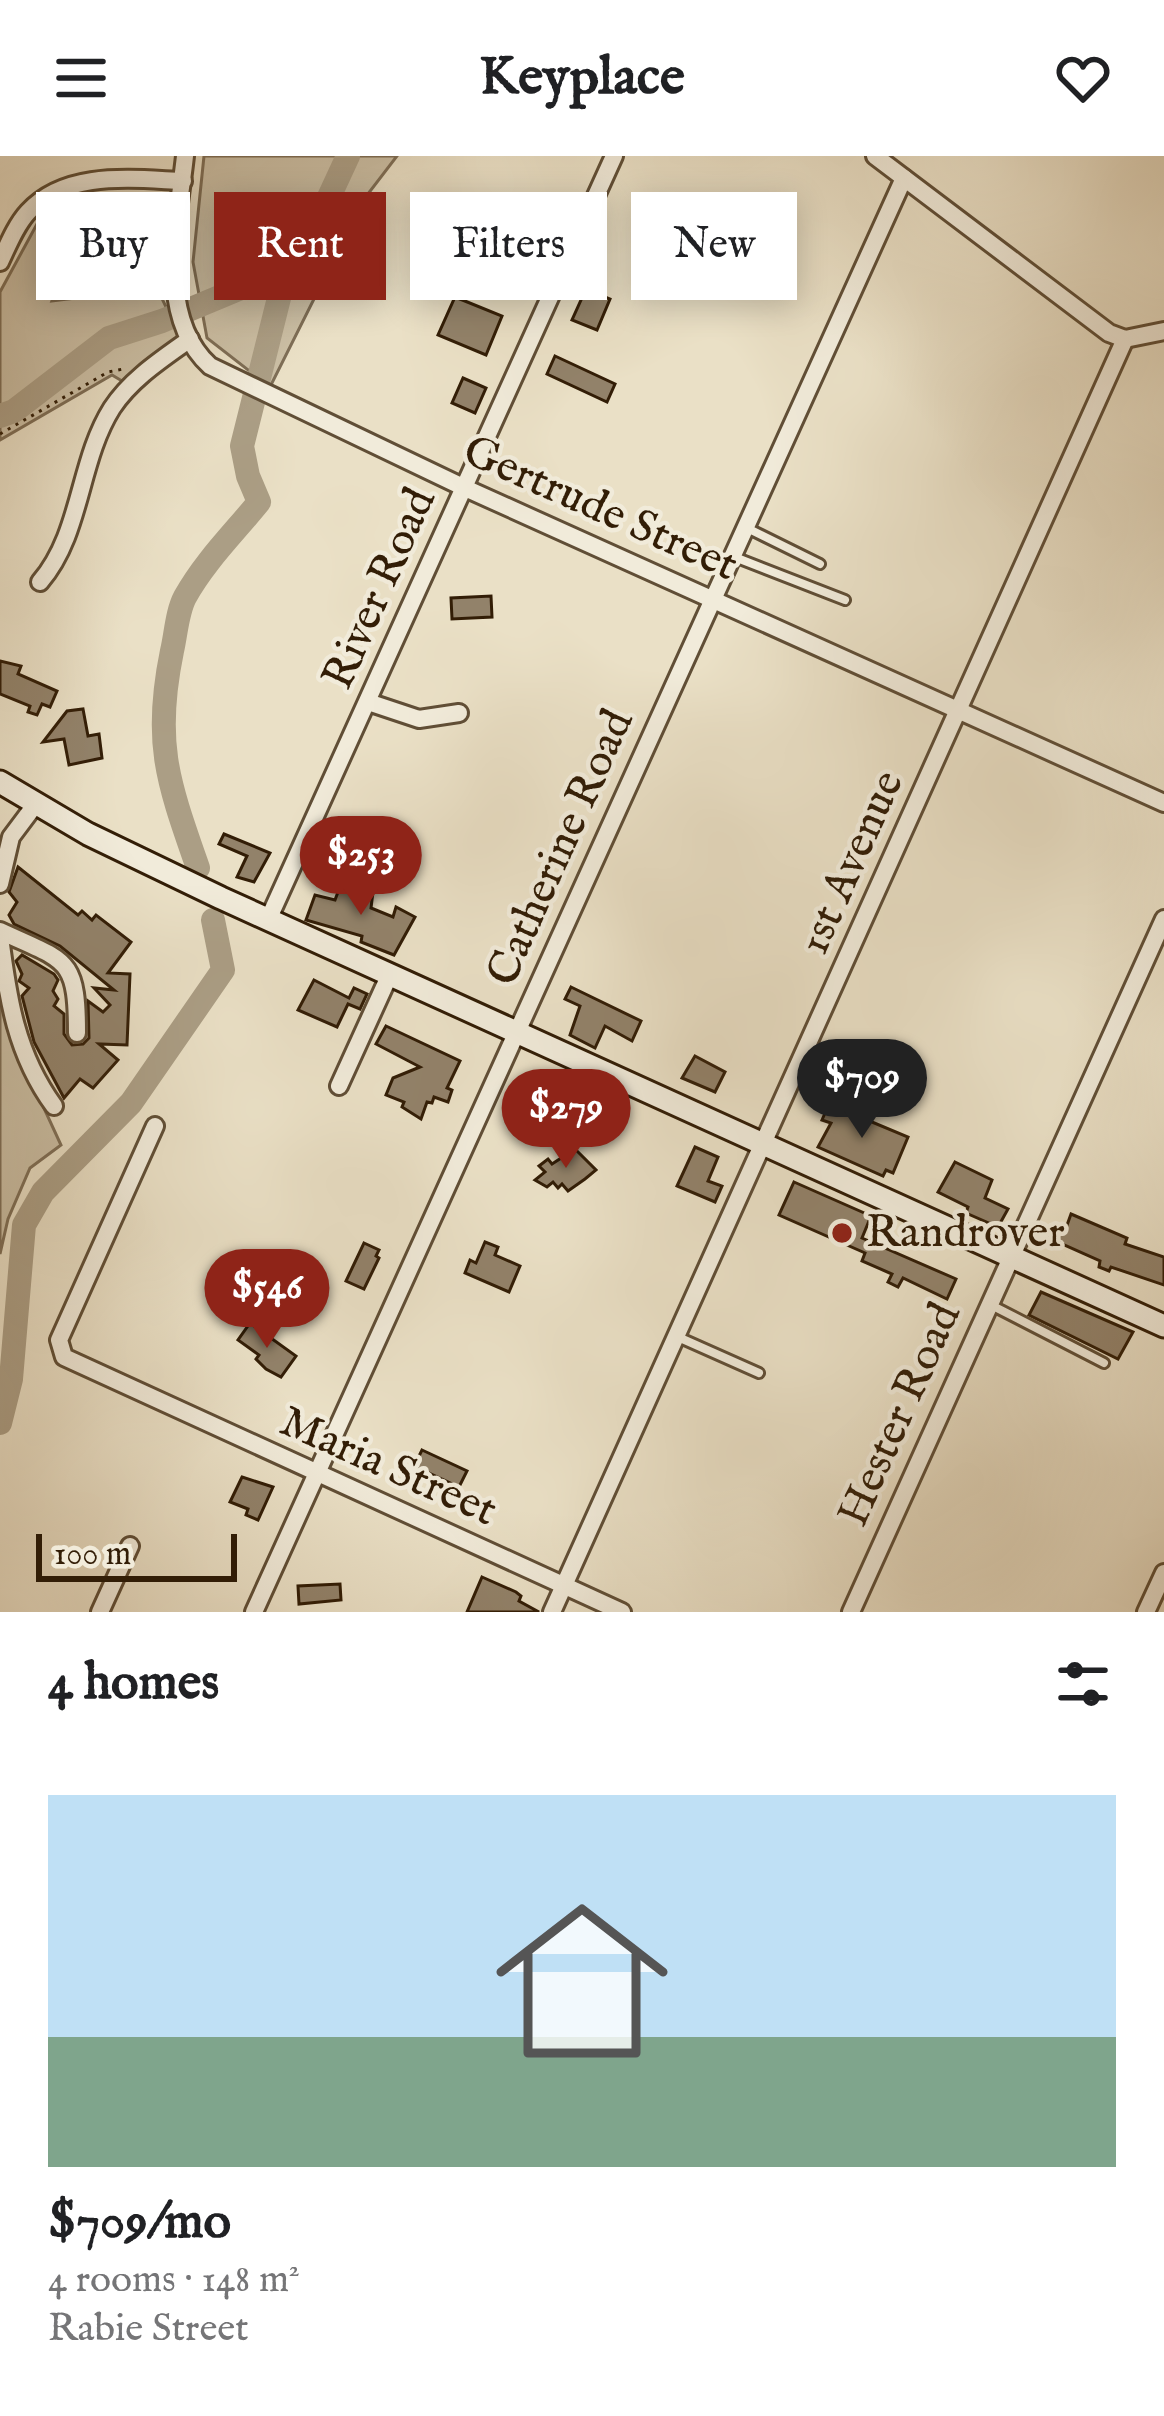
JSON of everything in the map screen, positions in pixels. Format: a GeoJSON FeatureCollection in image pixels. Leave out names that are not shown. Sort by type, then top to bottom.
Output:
{"type":"FeatureCollection","features":[{"type":"Feature","properties":{"kind":"street","name":"Gertrude Street"},"geometry":{"type":"LineString","coordinates":[[185,156],[176,261],[179,308],[201,358],[237,382],[1164,803]]}},
{"type":"Feature","properties":{"kind":"street","name":"River Road"},"geometry":{"type":"LineString","coordinates":[[268,920],[614,156]]}},
{"type":"Feature","properties":{"kind":"street"},"geometry":{"type":"LineString","coordinates":[[875,156],[1108,333],[1125,339],[1164,331]]}},
{"type":"Feature","properties":{"kind":"street","name":"Catherine Road"},"geometry":{"type":"LineString","coordinates":[[254,1612],[904,178]]}},
{"type":"Feature","properties":{"kind":"street"},"geometry":{"type":"LineString","coordinates":[[0,262],[28,211],[55,192],[92,182],[183,181]]}},
{"type":"Feature","properties":{"kind":"street"},"geometry":{"type":"LineString","coordinates":[[40,582],[62,549],[112,407],[188,333]]}},
{"type":"Feature","properties":{"kind":"street","name":"1st Avenue"},"geometry":{"type":"LineString","coordinates":[[552,1612],[1125,339]]}},
{"type":"Feature","properties":{"kind":"street"},"geometry":{"type":"LineString","coordinates":[[368,702],[419,719],[459,712]]}},
{"type":"Feature","properties":{"kind":"street"},"geometry":{"type":"LineString","coordinates":[[0,782],[34,805],[268,920],[1164,1326]]}},
{"type":"Feature","properties":{"kind":"street"},"geometry":{"type":"LineString","coordinates":[[0,884],[11,837],[34,805]]}},
{"type":"Feature","properties":{"kind":"street","name":"Hester Road"},"geometry":{"type":"LineString","coordinates":[[850,1612],[1164,919]]}},
{"type":"Feature","properties":{"kind":"street"},"geometry":{"type":"LineString","coordinates":[[0,934],[69,968],[75,982],[77,1033]]}},
{"type":"Feature","properties":{"kind":"street"},"geometry":{"type":"LineString","coordinates":[[0,934],[11,1018],[37,1083],[54,1106]]}},
{"type":"Feature","properties":{"kind":"street"},"geometry":{"type":"LineString","coordinates":[[339,1085],[390,974]]}},
{"type":"Feature","properties":{"kind":"street","name":"Maria Street"},"geometry":{"type":"LineString","coordinates":[[155,1126],[59,1340],[61,1353],[622,1612]]}},
{"type":"Feature","properties":{"kind":"street"},"geometry":{"type":"LineString","coordinates":[[100,1612],[130,1546]]}},
{"type":"Feature","properties":{"kind":"street"},"geometry":{"type":"LineString","coordinates":[[1147,1612],[1164,1573]]}},
{"type":"Feature","properties":{"kind":"lane"},"geometry":{"type":"LineString","coordinates":[[744,526],[820,564]]}},
{"type":"Feature","properties":{"kind":"lane"},"geometry":{"type":"LineString","coordinates":[[730,556],[845,600]]}},
{"type":"Feature","properties":{"kind":"lane"},"geometry":{"type":"LineString","coordinates":[[989,1304],[1104,1363]]}},
{"type":"Feature","properties":{"kind":"lane"},"geometry":{"type":"LineString","coordinates":[[676,1336],[759,1372]]}},
{"type":"Feature","properties":{"kind":"path"},"geometry":{"type":"LineString","coordinates":[[0,434],[108,372],[125,369]]}},
{"type":"Feature","properties":{"kind":"shaded area"},"geometry":{"type":"Polygon","coordinates":[[[204,156],[397,156],[369,192],[214,192],[214,300],[314,300],[270,387],[207,338],[193,262],[204,156]]]}},
{"type":"Feature","properties":{"kind":"shaded area"},"geometry":{"type":"Polygon","coordinates":[[[36,226],[36,300],[163,300],[180,336],[122,381],[112,375],[0,440],[0,292],[36,226]]]}},
{"type":"Feature","properties":{"kind":"shaded area"},"geometry":{"type":"Polygon","coordinates":[[[0,967],[7,1028],[61,1145],[30,1168],[8,1219],[0,1254],[0,967]]]}},
{"type":"Feature","properties":{"kind":"building"},"geometry":{"type":"Polygon","coordinates":[[[610,299],[597,330],[572,320],[581,300],[610,299]]]}},
{"type":"Feature","properties":{"kind":"building"},"geometry":{"type":"Polygon","coordinates":[[[454,300],[502,316],[486,355],[438,335],[454,300]]]}},
{"type":"Feature","properties":{"kind":"building"},"geometry":{"type":"Polygon","coordinates":[[[555,356],[615,384],[607,402],[547,374],[555,356]]]}},
{"type":"Feature","properties":{"kind":"building"},"geometry":{"type":"Polygon","coordinates":[[[463,378],[486,388],[475,413],[452,403],[463,378]]]}},
{"type":"Feature","properties":{"kind":"building"},"geometry":{"type":"Polygon","coordinates":[[[491,596],[492,617],[452,619],[451,598],[491,596]]]}},
{"type":"Feature","properties":{"kind":"building"},"geometry":{"type":"Polygon","coordinates":[[[0,661],[21,666],[18,674],[57,691],[50,707],[42,704],[37,715],[28,712],[30,706],[0,694],[0,661]]]}},
{"type":"Feature","properties":{"kind":"building"},"geometry":{"type":"Polygon","coordinates":[[[83,709],[88,736],[99,734],[102,758],[69,765],[64,739],[43,742],[67,711],[83,709]]]}},
{"type":"Feature","properties":{"kind":"building"},"geometry":{"type":"Polygon","coordinates":[[[224,834],[270,853],[254,882],[237,877],[247,856],[219,844],[224,834]]]}},
{"type":"Feature","properties":{"kind":"building"},"geometry":{"type":"Polygon","coordinates":[[[18,867],[78,915],[82,911],[92,920],[96,915],[131,942],[108,973],[130,974],[127,1045],[99,1044],[118,1060],[93,1088],[80,1079],[64,1098],[34,1042],[22,996],[29,988],[19,981],[22,974],[16,961],[22,955],[58,980],[54,1006],[64,1014],[64,1034],[72,1045],[89,1038],[88,1001],[103,1012],[110,1005],[94,988],[114,990],[60,946],[14,924],[9,915],[17,902],[9,892],[18,867]]]}},
{"type":"Feature","properties":{"kind":"building"},"geometry":{"type":"Polygon","coordinates":[[[341,884],[373,892],[371,908],[393,917],[396,907],[415,917],[394,955],[361,942],[362,936],[306,920],[315,895],[335,900],[341,884]]]}},
{"type":"Feature","properties":{"kind":"building"},"geometry":{"type":"Polygon","coordinates":[[[314,980],[349,998],[354,988],[367,994],[360,1009],[348,1004],[337,1027],[298,1010],[314,980]]]}},
{"type":"Feature","properties":{"kind":"building"},"geometry":{"type":"Polygon","coordinates":[[[571,987],[641,1021],[632,1041],[605,1026],[595,1048],[570,1035],[580,1006],[565,999],[571,987]]]}},
{"type":"Feature","properties":{"kind":"building"},"geometry":{"type":"Polygon","coordinates":[[[386,1026],[460,1061],[447,1088],[452,1090],[448,1102],[434,1097],[421,1119],[402,1107],[404,1102],[386,1095],[393,1078],[420,1067],[376,1044],[386,1026]]]}},
{"type":"Feature","properties":{"kind":"building"},"geometry":{"type":"Polygon","coordinates":[[[695,1056],[725,1072],[715,1092],[682,1078],[695,1056]]]}},
{"type":"Feature","properties":{"kind":"building"},"geometry":{"type":"Polygon","coordinates":[[[541,1080],[550,1094],[528,1109],[518,1094],[541,1080]]]}},
{"type":"Feature","properties":{"kind":"building"},"geometry":{"type":"Polygon","coordinates":[[[829,1104],[908,1137],[893,1173],[886,1170],[883,1176],[818,1147],[831,1123],[822,1120],[829,1104]]]}},
{"type":"Feature","properties":{"kind":"building"},"geometry":{"type":"Polygon","coordinates":[[[695,1147],[718,1157],[708,1181],[722,1186],[715,1202],[677,1186],[695,1147]]]}},
{"type":"Feature","properties":{"kind":"building"},"geometry":{"type":"Polygon","coordinates":[[[575,1149],[596,1170],[585,1179],[568,1191],[562,1184],[558,1188],[553,1182],[547,1187],[535,1180],[545,1172],[539,1166],[548,1159],[552,1164],[575,1149]]]}},
{"type":"Feature","properties":{"kind":"building"},"geometry":{"type":"Polygon","coordinates":[[[955,1162],[992,1180],[985,1198],[1008,1209],[998,1227],[966,1213],[968,1207],[938,1192],[955,1162]]]}},
{"type":"Feature","properties":{"kind":"building"},"geometry":{"type":"Polygon","coordinates":[[[794,1182],[871,1216],[862,1238],[956,1279],[947,1299],[903,1278],[898,1287],[888,1282],[892,1274],[862,1261],[865,1253],[779,1215],[794,1182]]]}},
{"type":"Feature","properties":{"kind":"building"},"geometry":{"type":"Polygon","coordinates":[[[1071,1214],[1127,1238],[1125,1244],[1164,1257],[1164,1285],[1099,1267],[1100,1261],[1049,1238],[1058,1225],[1066,1228],[1071,1214]]]}},
{"type":"Feature","properties":{"kind":"building"},"geometry":{"type":"Polygon","coordinates":[[[485,1242],[498,1247],[495,1255],[520,1266],[509,1292],[465,1273],[470,1260],[476,1263],[485,1242]]]}},
{"type":"Feature","properties":{"kind":"building"},"geometry":{"type":"Polygon","coordinates":[[[364,1243],[379,1250],[379,1258],[364,1289],[346,1281],[364,1243]]]}},
{"type":"Feature","properties":{"kind":"building"},"geometry":{"type":"Polygon","coordinates":[[[1041,1292],[1133,1332],[1118,1359],[1029,1315],[1041,1292]]]}},
{"type":"Feature","properties":{"kind":"building"},"geometry":{"type":"Polygon","coordinates":[[[250,1323],[296,1356],[281,1377],[266,1369],[256,1359],[259,1355],[238,1340],[250,1323]]]}},
{"type":"Feature","properties":{"kind":"building"},"geometry":{"type":"Polygon","coordinates":[[[422,1450],[467,1471],[459,1487],[414,1466],[422,1450]]]}},
{"type":"Feature","properties":{"kind":"building"},"geometry":{"type":"Polygon","coordinates":[[[242,1477],[273,1487],[258,1520],[246,1515],[248,1509],[230,1502],[242,1477]]]}},
{"type":"Feature","properties":{"kind":"building"},"geometry":{"type":"Polygon","coordinates":[[[482,1577],[516,1592],[519,1601],[539,1612],[467,1612],[482,1577]]]}},
{"type":"Feature","properties":{"kind":"building"},"geometry":{"type":"Polygon","coordinates":[[[340,1584],[341,1600],[299,1604],[298,1586],[340,1584]]]}},
{"type":"Feature","properties":{"kind":"waterway"},"geometry":{"type":"LineString","coordinates":[[198,868],[172,786],[164,737],[166,683],[178,616],[201,571],[259,502],[242,446],[281,290],[348,156]]}},
{"type":"Feature","properties":{"kind":"waterway"},"geometry":{"type":"LineString","coordinates":[[0,416],[14,411],[109,338],[214,299]]}},
{"type":"Feature","properties":{"kind":"waterway"},"geometry":{"type":"LineString","coordinates":[[0,1423],[11,1379],[24,1225],[43,1192],[131,1103],[223,970],[213,920]]}},
{"type":"Feature","properties":{"kind":"place","name":"Randrover"},"geometry":{"type":"Point","coordinates":[842,1233]}}]}
